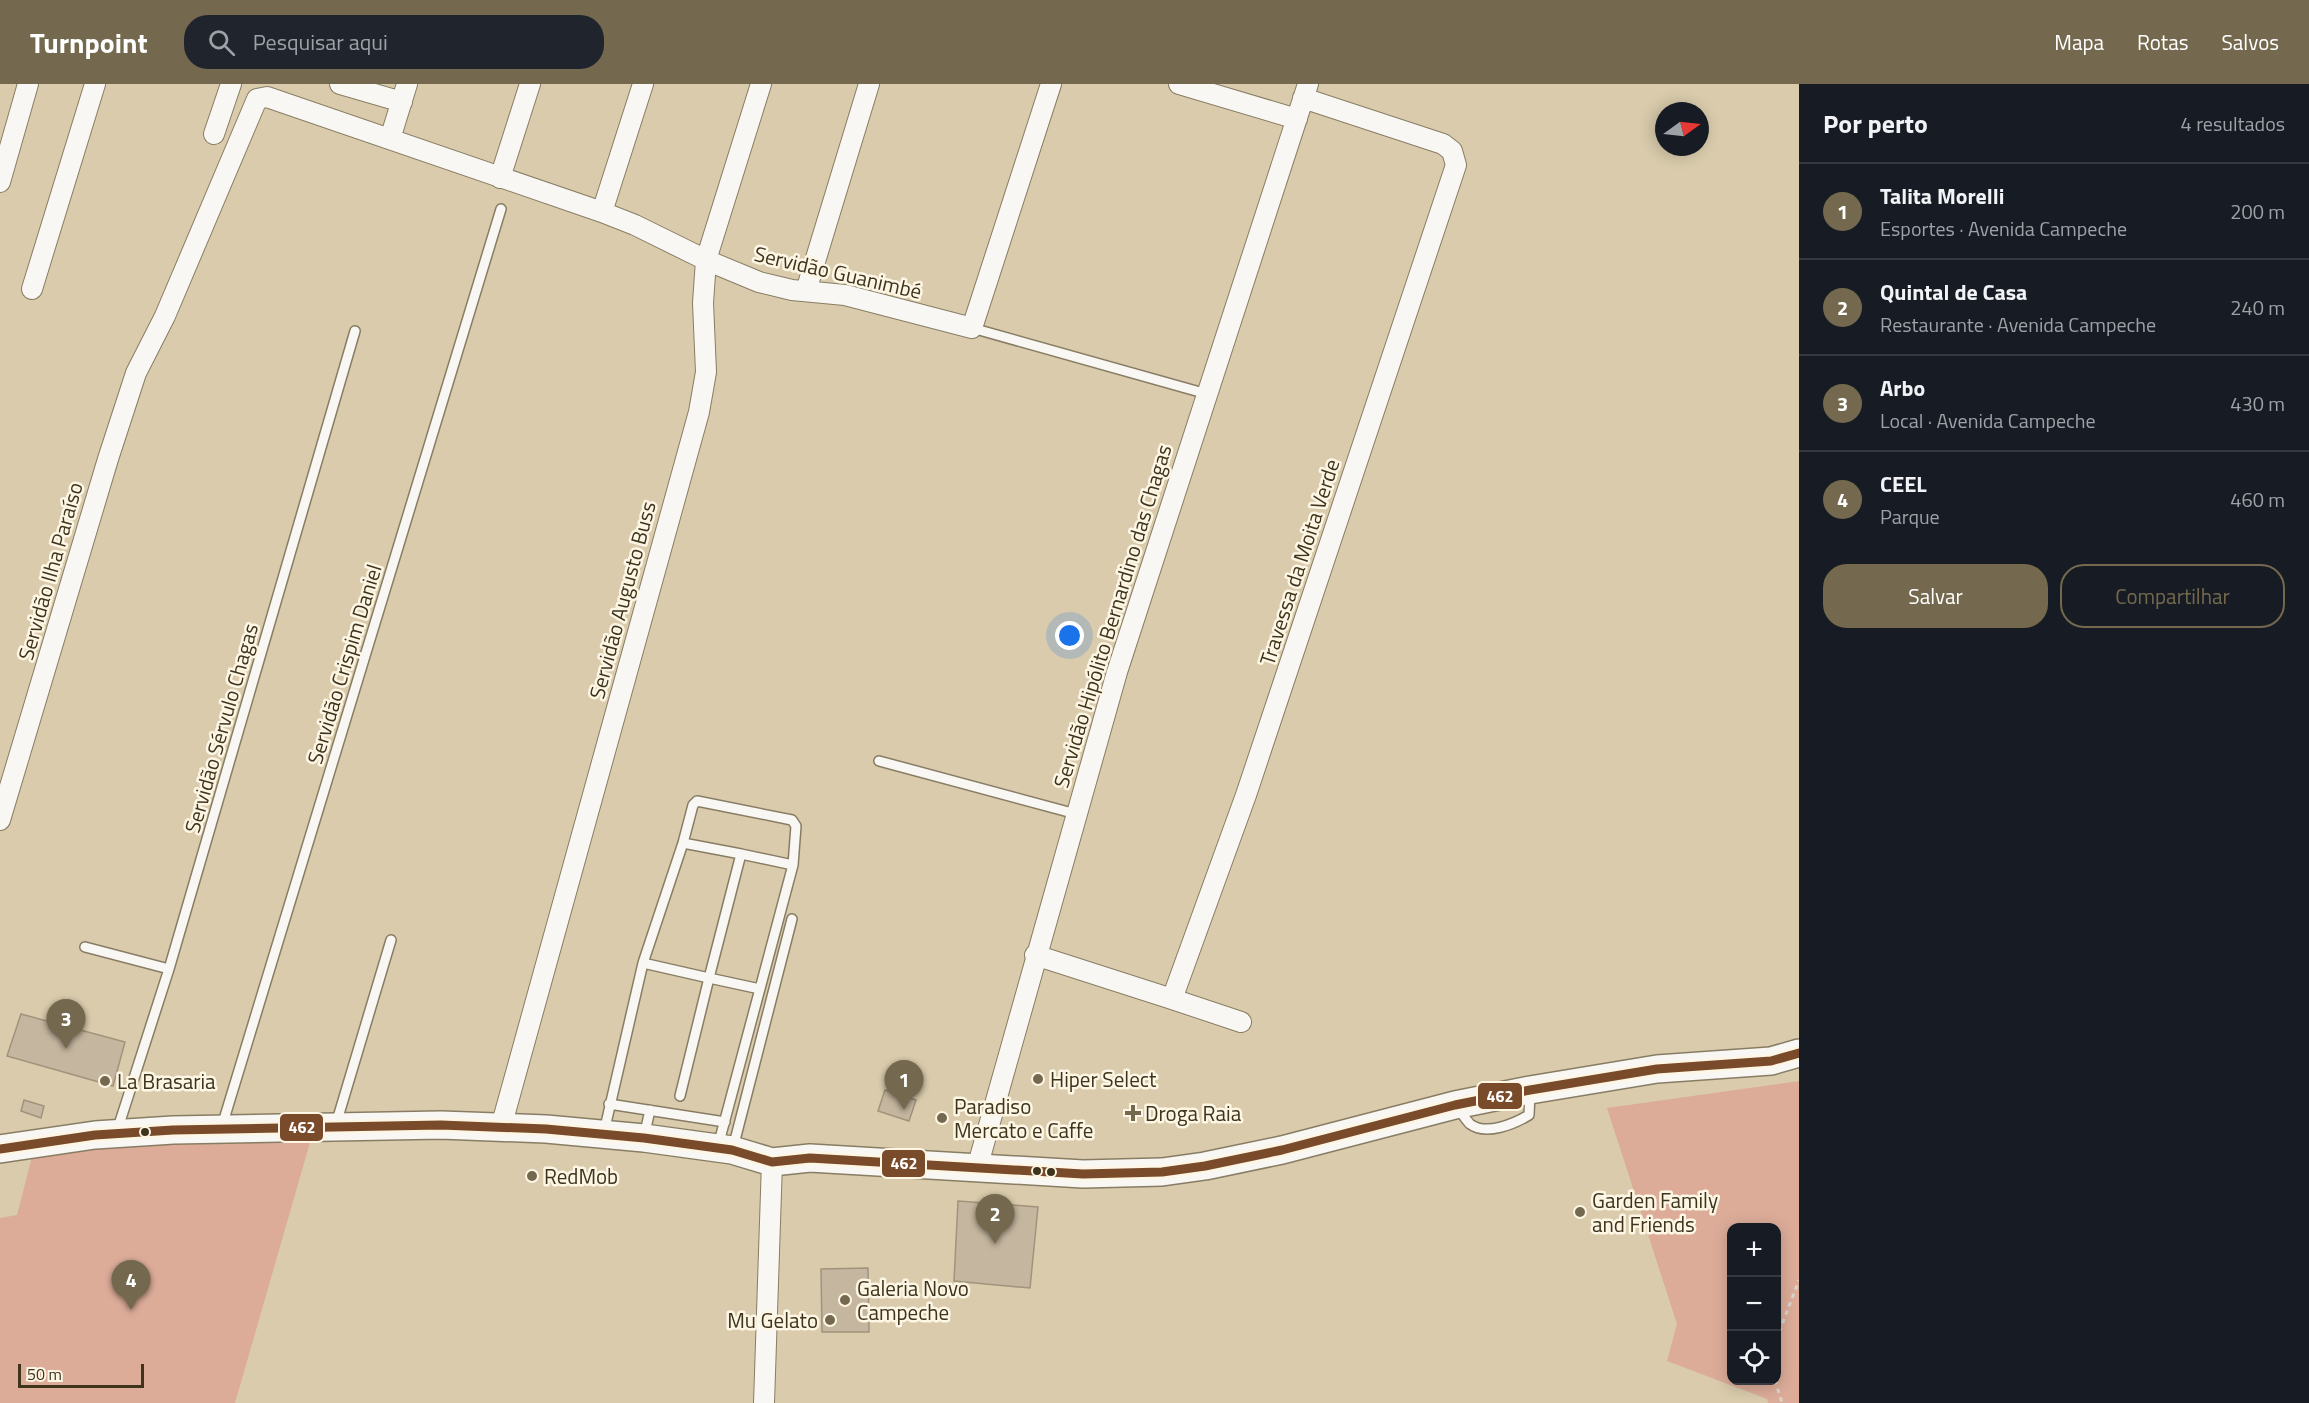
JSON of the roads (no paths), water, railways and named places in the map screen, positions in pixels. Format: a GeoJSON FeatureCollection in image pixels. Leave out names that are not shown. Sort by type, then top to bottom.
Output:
{"type":"FeatureCollection","features":[{"type":"Feature","properties":{"kind":"main road"},"geometry":{"type":"LineString","coordinates":[[0,1149],[116,1133],[336,1126],[501,1127],[644,1138],[725,1149],[772,1161],[810,1158],[1083,1174],[1187,1169],[1282,1150],[1455,1105],[1530,1090],[1658,1069],[1771,1061],[1799,1053]]}},
{"type":"Feature","properties":{"kind":"street"},"geometry":{"type":"LineString","coordinates":[[0,182],[28,84]]}},
{"type":"Feature","properties":{"kind":"street"},"geometry":{"type":"LineString","coordinates":[[32,289],[95,84]]}},
{"type":"Feature","properties":{"kind":"street"},"geometry":{"type":"LineString","coordinates":[[214,134],[231,84]]}},
{"type":"Feature","properties":{"kind":"street"},"geometry":{"type":"LineString","coordinates":[[340,84],[405,93],[390,139]]}},
{"type":"Feature","properties":{"kind":"street"},"geometry":{"type":"LineString","coordinates":[[500,178],[530,84]]}},
{"type":"Feature","properties":{"kind":"street"},"geometry":{"type":"LineString","coordinates":[[602,212],[643,84]]}},
{"type":"Feature","properties":{"kind":"street","name":"Servidão Augusto Buss"},"geometry":{"type":"LineString","coordinates":[[501,1127],[699,412],[706,372],[703,303],[706,260],[761,84]]}},
{"type":"Feature","properties":{"kind":"street"},"geometry":{"type":"LineString","coordinates":[[806,291],[870,84]]}},
{"type":"Feature","properties":{"kind":"street"},"geometry":{"type":"LineString","coordinates":[[972,328],[1051,84]]}},
{"type":"Feature","properties":{"kind":"street"},"geometry":{"type":"LineString","coordinates":[[1179,84],[1297,119]]}},
{"type":"Feature","properties":{"kind":"street","name":"Servidão Hipólito Bernardino das Chagas"},"geometry":{"type":"LineString","coordinates":[[977,1168],[1035,955],[1117,672],[1306,91]]}},
{"type":"Feature","properties":{"kind":"street","name":"Travessa da Moita Verde"},"geometry":{"type":"LineString","coordinates":[[1172,999],[1246,795],[1456,165],[1452,151],[1443,144],[1306,91]]}},
{"type":"Feature","properties":{"kind":"street","name":"Servidão Ilha Paraíso"},"geometry":{"type":"LineString","coordinates":[[0,820],[124,405],[136,373],[165,316],[257,99],[267,97],[390,139]]}},
{"type":"Feature","properties":{"kind":"street","name":"Servidão Guanimbé"},"geometry":{"type":"LineString","coordinates":[[390,139],[602,212],[759,282],[792,290],[845,295],[972,328]]}},
{"type":"Feature","properties":{"kind":"street"},"geometry":{"type":"LineString","coordinates":[[1035,955],[1241,1022]]}},
{"type":"Feature","properties":{"kind":"street"},"geometry":{"type":"LineString","coordinates":[[764,1403],[772,1161]]}},
{"type":"Feature","properties":{"kind":"lane","name":"Servidão Crispim Daniel"},"geometry":{"type":"LineString","coordinates":[[222,1129],[501,209]]}},
{"type":"Feature","properties":{"kind":"lane"},"geometry":{"type":"LineString","coordinates":[[972,328],[1207,394]]}},
{"type":"Feature","properties":{"kind":"lane","name":"Servidão Sérvulo Chagas"},"geometry":{"type":"LineString","coordinates":[[116,1133],[169,969],[355,331]]}},
{"type":"Feature","properties":{"kind":"lane"},"geometry":{"type":"LineString","coordinates":[[879,761],[1076,814]]}},
{"type":"Feature","properties":{"kind":"lane"},"geometry":{"type":"LineString","coordinates":[[603,1134],[643,963],[683,843],[693,805],[697,801],[792,820],[796,826],[793,865],[725,1122],[725,1149]]}},
{"type":"Feature","properties":{"kind":"lane"},"geometry":{"type":"LineString","coordinates":[[683,843],[793,865]]}},
{"type":"Feature","properties":{"kind":"lane"},"geometry":{"type":"LineString","coordinates":[[680,1096],[741,854]]}},
{"type":"Feature","properties":{"kind":"lane"},"geometry":{"type":"LineString","coordinates":[[725,1149],[792,919]]}},
{"type":"Feature","properties":{"kind":"lane"},"geometry":{"type":"LineString","coordinates":[[336,1126],[391,940]]}},
{"type":"Feature","properties":{"kind":"lane"},"geometry":{"type":"LineString","coordinates":[[85,947],[169,969]]}},
{"type":"Feature","properties":{"kind":"lane"},"geometry":{"type":"LineString","coordinates":[[643,963],[760,989]]}},
{"type":"Feature","properties":{"kind":"lane"},"geometry":{"type":"LineString","coordinates":[[609,1104],[725,1122]]}},
{"type":"Feature","properties":{"kind":"lane"},"geometry":{"type":"LineString","coordinates":[[644,1138],[650,1110]]}},
{"type":"Feature","properties":{"kind":"place","name":"Arbo"},"geometry":{"type":"Point","coordinates":[66,1049]}},
{"type":"Feature","properties":{"kind":"place","name":"Hiper Select"},"geometry":{"type":"Point","coordinates":[1038,1079]}},
{"type":"Feature","properties":{"kind":"place","name":"La Brasaria"},"geometry":{"type":"Point","coordinates":[105,1081]}},
{"type":"Feature","properties":{"kind":"place","name":"Talita Morelli"},"geometry":{"type":"Point","coordinates":[904,1110]}},
{"type":"Feature","properties":{"kind":"place","name":"Droga Raia"},"geometry":{"type":"Point","coordinates":[1133,1113]}},
{"type":"Feature","properties":{"kind":"place","name":"Paradiso Mercato e Caffe"},"geometry":{"type":"Point","coordinates":[942,1118]}},
{"type":"Feature","properties":{"kind":"place","name":"RedMob"},"geometry":{"type":"Point","coordinates":[532,1176]}},
{"type":"Feature","properties":{"kind":"place","name":"Garden Family and Friends"},"geometry":{"type":"Point","coordinates":[1580,1212]}},
{"type":"Feature","properties":{"kind":"place","name":"Quintal de Casa"},"geometry":{"type":"Point","coordinates":[995,1244]}},
{"type":"Feature","properties":{"kind":"place","name":"Galeria Novo Campeche"},"geometry":{"type":"Point","coordinates":[845,1300]}},
{"type":"Feature","properties":{"kind":"place","name":"CEEL"},"geometry":{"type":"Point","coordinates":[131,1310]}},
{"type":"Feature","properties":{"kind":"place","name":"Mu Gelato"},"geometry":{"type":"Point","coordinates":[830,1320]}}]}
